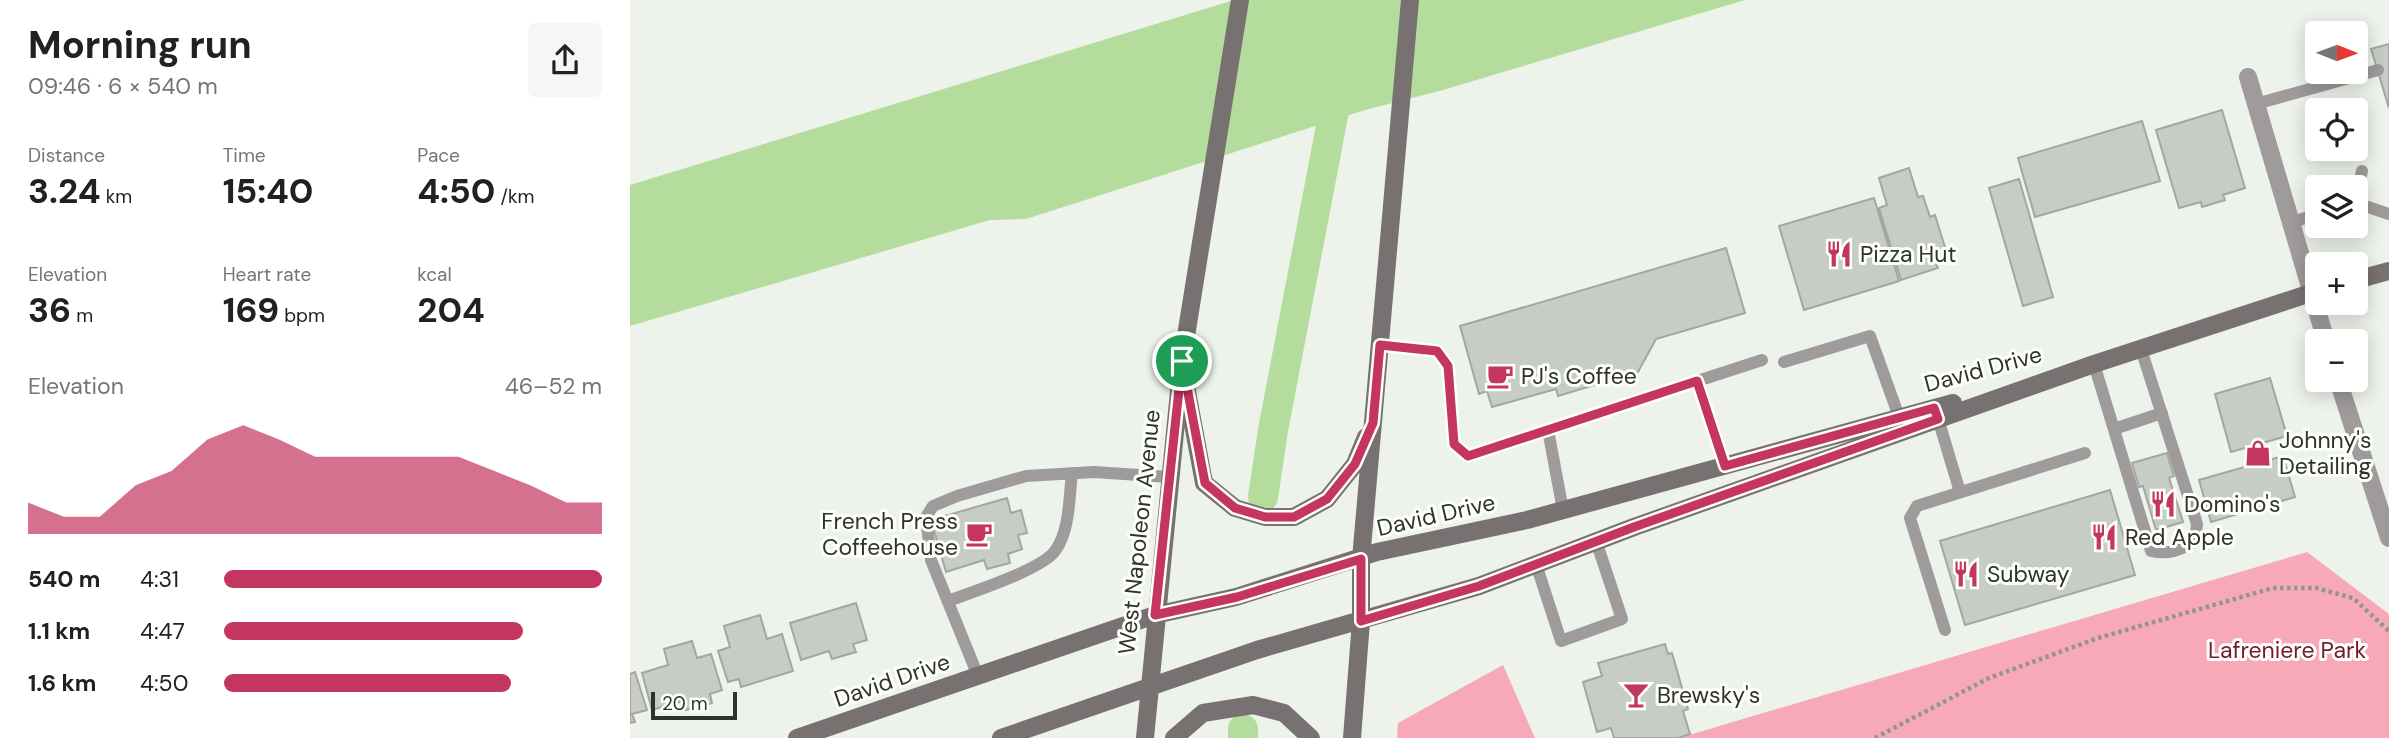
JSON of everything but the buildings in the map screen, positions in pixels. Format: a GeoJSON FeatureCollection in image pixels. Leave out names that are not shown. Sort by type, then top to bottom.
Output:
{"type":"FeatureCollection","features":[{"type":"Feature","properties":{"kind":"main road","name":"West Napoleon Avenue"},"geometry":{"type":"LineString","coordinates":[[1145,738],[1182,361],[1240,0]]}},
{"type":"Feature","properties":{"kind":"main road"},"geometry":{"type":"LineString","coordinates":[[1352,738],[1361,621],[1361,559],[1410,0]]}},
{"type":"Feature","properties":{"kind":"main road"},"geometry":{"type":"LineString","coordinates":[[2368,277],[2389,271]]}},
{"type":"Feature","properties":{"kind":"main road","name":"David Drive"},"geometry":{"type":"LineString","coordinates":[[1002,738],[1149,685],[1479,586],[1902,425],[2305,295]]}},
{"type":"Feature","properties":{"kind":"main road"},"geometry":{"type":"LineString","coordinates":[[1182,361],[1205,483],[1235,508],[1265,517],[1294,517],[1327,499],[1355,464],[1373,423]]}},
{"type":"Feature","properties":{"kind":"main road","name":"David Drive"},"geometry":{"type":"LineString","coordinates":[[797,738],[1155,615],[1237,597],[1377,552],[1563,510],[1725,466],[1902,425]]}},
{"type":"Feature","properties":{"kind":"main road"},"geometry":{"type":"LineString","coordinates":[[1174,738],[1203,713],[1252,705],[1284,713],[1311,738]]}},
{"type":"Feature","properties":{"kind":"street"},"geometry":{"type":"LineString","coordinates":[[2248,77],[2305,268]]}},
{"type":"Feature","properties":{"kind":"street"},"geometry":{"type":"LineString","coordinates":[[2342,392],[2389,538]]}},
{"type":"Feature","properties":{"kind":"lane"},"geometry":{"type":"LineString","coordinates":[[2256,104],[2378,70]]}},
{"type":"Feature","properties":{"kind":"lane"},"geometry":{"type":"LineString","coordinates":[[2361,175],[2362,171]]}},
{"type":"Feature","properties":{"kind":"lane"},"geometry":{"type":"LineString","coordinates":[[2368,207],[2389,214]]}},
{"type":"Feature","properties":{"kind":"lane"},"geometry":{"type":"LineString","coordinates":[[2290,223],[2305,218]]}},
{"type":"Feature","properties":{"kind":"lane"},"geometry":{"type":"LineString","coordinates":[[1784,362],[1870,336],[1902,425]]}},
{"type":"Feature","properties":{"kind":"lane"},"geometry":{"type":"LineString","coordinates":[[1380,345],[1437,351],[1448,366],[1454,444],[1468,456],[1762,360]]}},
{"type":"Feature","properties":{"kind":"lane"},"geometry":{"type":"LineString","coordinates":[[2094,364],[2151,551],[2164,554],[2180,550],[2195,541],[2197,524],[2141,349]]}},
{"type":"Feature","properties":{"kind":"lane"},"geometry":{"type":"LineString","coordinates":[[1697,381],[1725,466]]}},
{"type":"Feature","properties":{"kind":"lane"},"geometry":{"type":"LineString","coordinates":[[2114,429],[2162,413]]}},
{"type":"Feature","properties":{"kind":"lane"},"geometry":{"type":"LineString","coordinates":[[1936,414],[1960,492]]}},
{"type":"Feature","properties":{"kind":"lane"},"geometry":{"type":"LineString","coordinates":[[1548,430],[1563,510]]}},
{"type":"Feature","properties":{"kind":"lane"},"geometry":{"type":"LineString","coordinates":[[1945,630],[1910,518],[1917,506],[2085,453]]}},
{"type":"Feature","properties":{"kind":"lane"},"geometry":{"type":"LineString","coordinates":[[978,676],[931,560],[926,517],[933,506],[957,496],[1026,476],[1072,473],[1170,477]]}},
{"type":"Feature","properties":{"kind":"lane"},"geometry":{"type":"LineString","coordinates":[[948,601],[1018,574],[1055,552],[1066,523],[1072,473]]}},
{"type":"Feature","properties":{"kind":"lane"},"geometry":{"type":"LineString","coordinates":[[1536,564],[1561,641],[1622,620],[1596,541]]}},
{"type":"Feature","properties":{"kind":"path"},"geometry":{"type":"LineString","coordinates":[[1875,738],[1989,678],[2098,638],[2273,588],[2316,588],[2353,598],[2389,631]]}},
{"type":"Feature","properties":{"kind":"green space","name":"Lafreniere Park"},"geometry":{"type":"Polygon","coordinates":[[[2307,552],[2389,614],[2389,738],[1679,738],[2307,552]]]}},
{"type":"Feature","properties":{"kind":"green space"},"geometry":{"type":"Polygon","coordinates":[[[1503,665],[1535,738],[1397,738],[1398,723],[1503,665]]]}},
{"type":"Feature","properties":{"kind":"shaded area"},"geometry":{"type":"Polygon","coordinates":[[[1234,0],[1745,0],[1443,90],[1365,110],[1026,219],[990,220],[630,326],[630,185],[1234,0]]]}},
{"type":"Feature","properties":{"kind":"waterway"},"geometry":{"type":"LineString","coordinates":[[1263,497],[1273,430],[1346,48],[1343,0]]}},
{"type":"Feature","properties":{"kind":"waterway"},"geometry":{"type":"LineString","coordinates":[[1243,729],[1243,738]]}},
{"type":"Feature","properties":{"kind":"place","name":"Pizza Hut"},"geometry":{"type":"Point","coordinates":[1839,254]}},
{"type":"Feature","properties":{"kind":"place","name":"PJ's Coffee"},"geometry":{"type":"Point","coordinates":[1500,376]}},
{"type":"Feature","properties":{"kind":"place","name":"Johnny's Detailing"},"geometry":{"type":"Point","coordinates":[2258,453]}},
{"type":"Feature","properties":{"kind":"place","name":"Domino's"},"geometry":{"type":"Point","coordinates":[2163,504]}},
{"type":"Feature","properties":{"kind":"place","name":"French Press Coffeehouse"},"geometry":{"type":"Point","coordinates":[979,534]}},
{"type":"Feature","properties":{"kind":"place","name":"Red Apple"},"geometry":{"type":"Point","coordinates":[2104,537]}},
{"type":"Feature","properties":{"kind":"place","name":"Subway"},"geometry":{"type":"Point","coordinates":[1966,574]}},
{"type":"Feature","properties":{"kind":"place","name":"Brewsky's"},"geometry":{"type":"Point","coordinates":[1636,695]}},
{"type":"Feature","properties":{"kind":"route"},"geometry":{"type":"LineString","coordinates":[[1380,345],[1437,351],[1448,366],[1454,444],[1468,456],[1697,381],[1725,466],[1934,408],[1938,419],[1634,527],[1479,586],[1361,621],[1361,559],[1237,597],[1155,615],[1182,361],[1205,483],[1235,508],[1265,517],[1294,517],[1327,499],[1355,464],[1373,423],[1380,345]]}}]}
